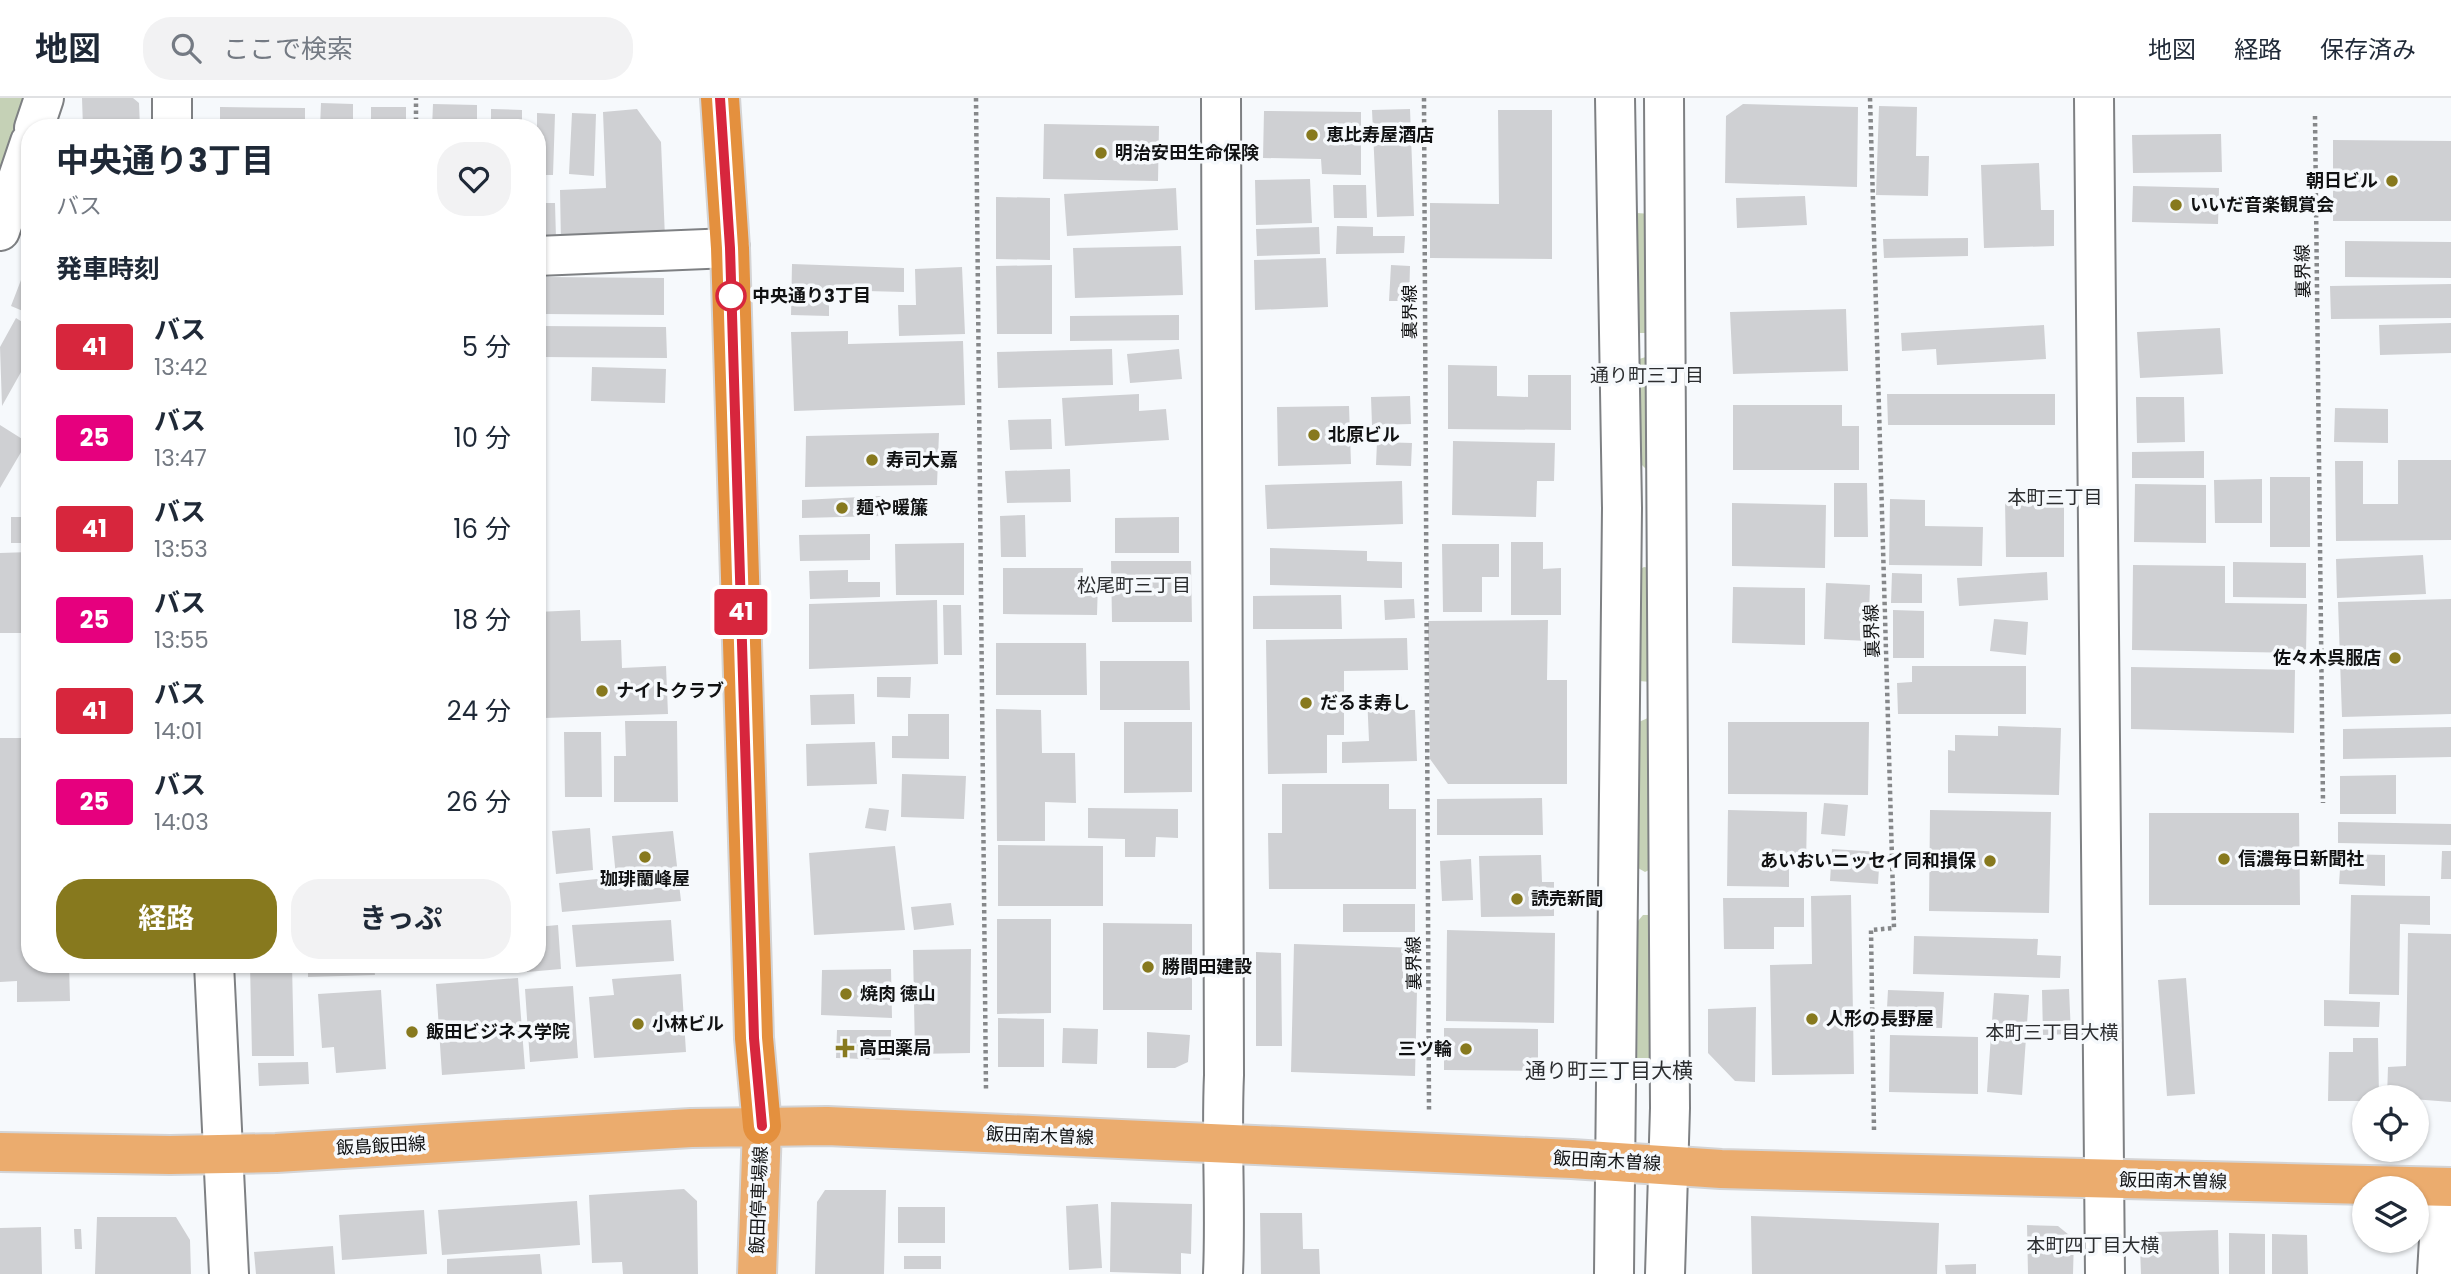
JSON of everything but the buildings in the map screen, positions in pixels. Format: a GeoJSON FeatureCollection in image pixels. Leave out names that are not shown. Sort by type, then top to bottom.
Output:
{"type":"FeatureCollection","features":[{"type":"Feature","properties":{"kind":"highway"},"geometry":{"type":"LineString","coordinates":[[720,98],[730,248],[754,1038],[762,1126]]}},
{"type":"Feature","properties":{"kind":"main road","name":"飯田南木曽線"},"geometry":{"type":"LineString","coordinates":[[762,1126],[1668,1164],[1721,1169],[2447,1187]]}},
{"type":"Feature","properties":{"kind":"main road","name":"飯島飯田線"},"geometry":{"type":"LineString","coordinates":[[0,1153],[225,1154],[762,1126]]}},
{"type":"Feature","properties":{"kind":"main road","name":"飯田停車場線"},"geometry":{"type":"LineString","coordinates":[[757,1274],[762,1126]]}},
{"type":"Feature","properties":{"kind":"street"},"geometry":{"type":"LineString","coordinates":[[37,119],[44,98]]}},
{"type":"Feature","properties":{"kind":"street"},"geometry":{"type":"LineString","coordinates":[[172,98],[172,119]]}},
{"type":"Feature","properties":{"kind":"street"},"geometry":{"type":"LineString","coordinates":[[1221,98],[1224,1033],[1221,1144],[1226,1201],[1223,1274]]}},
{"type":"Feature","properties":{"kind":"street"},"geometry":{"type":"LineString","coordinates":[[1614,1274],[1622,522],[1615,98]]}},
{"type":"Feature","properties":{"kind":"street"},"geometry":{"type":"LineString","coordinates":[[1664,98],[1668,1164],[1665,1274]]}},
{"type":"Feature","properties":{"kind":"street"},"geometry":{"type":"LineString","coordinates":[[2094,98],[2105,1274]]}},
{"type":"Feature","properties":{"kind":"street"},"geometry":{"type":"LineString","coordinates":[[0,232],[21,169]]}},
{"type":"Feature","properties":{"kind":"street"},"geometry":{"type":"LineString","coordinates":[[546,256],[730,248]]}},
{"type":"Feature","properties":{"kind":"street"},"geometry":{"type":"LineString","coordinates":[[215,973],[229,1274]]}},
{"type":"Feature","properties":{"kind":"street"},"geometry":{"type":"LineString","coordinates":[[2437,1274],[2447,1187]]}},
{"type":"Feature","properties":{"kind":"path"},"geometry":{"type":"LineString","coordinates":[[416,98],[416,119]]}},
{"type":"Feature","properties":{"kind":"path"},"geometry":{"type":"LineString","coordinates":[[976,98],[986,1098]]}},
{"type":"Feature","properties":{"kind":"path","name":"裏界線"},"geometry":{"type":"LineString","coordinates":[[1424,98],[1425,686],[1430,1115]]}},
{"type":"Feature","properties":{"kind":"path","name":"裏界線"},"geometry":{"type":"LineString","coordinates":[[1870,98],[1894,928],[1871,930],[1873,1142]]}},
{"type":"Feature","properties":{"kind":"path","name":"裏界線"},"geometry":{"type":"LineString","coordinates":[[2315,116],[2323,803]]}},
{"type":"Feature","properties":{"kind":"green space"},"geometry":{"type":"Polygon","coordinates":[[[0,98],[27,98],[0,174],[0,98]]]}},
{"type":"Feature","properties":{"kind":"green space"},"geometry":{"type":"Polygon","coordinates":[[[1637,213],[1651,214],[1651,333],[1638,333],[1637,213]]]}},
{"type":"Feature","properties":{"kind":"green space"},"geometry":{"type":"Polygon","coordinates":[[[1649,356],[1652,463],[1646,469],[1637,460],[1636,360],[1649,356]]]}},
{"type":"Feature","properties":{"kind":"green space"},"geometry":{"type":"Polygon","coordinates":[[[1650,568],[1651,682],[1639,681],[1639,570],[1650,568]]]}},
{"type":"Feature","properties":{"kind":"green space"},"geometry":{"type":"Polygon","coordinates":[[[1650,717],[1653,868],[1645,872],[1638,868],[1639,722],[1650,717]]]}},
{"type":"Feature","properties":{"kind":"green space"},"geometry":{"type":"Polygon","coordinates":[[[1643,915],[1650,915],[1652,1081],[1645,1083],[1637,1074],[1638,921],[1643,915]]]}},
{"type":"Feature","properties":{"kind":"bus line","name":"41"},"geometry":{"type":"LineString","coordinates":[[720,98],[730,248],[754,1038],[762,1126]]}},
{"type":"Feature","properties":{"kind":"place","name":"恵比寿屋酒店"},"geometry":{"type":"Point","coordinates":[1312,135]}},
{"type":"Feature","properties":{"kind":"place","name":"明治安田生命保険"},"geometry":{"type":"Point","coordinates":[1101,153]}},
{"type":"Feature","properties":{"kind":"place","name":"朝日ビル"},"geometry":{"type":"Point","coordinates":[2392,181]}},
{"type":"Feature","properties":{"kind":"place","name":"いいだ音楽観賞会"},"geometry":{"type":"Point","coordinates":[2176,205]}},
{"type":"Feature","properties":{"kind":"place","name":"中央通り3丁目"},"geometry":{"type":"Point","coordinates":[731,296]}},
{"type":"Feature","properties":{"kind":"place","name":"北原ビル"},"geometry":{"type":"Point","coordinates":[1314,435]}},
{"type":"Feature","properties":{"kind":"place","name":"寿司大嘉"},"geometry":{"type":"Point","coordinates":[872,460]}},
{"type":"Feature","properties":{"kind":"place","name":"麺や暖簾"},"geometry":{"type":"Point","coordinates":[842,508]}},
{"type":"Feature","properties":{"kind":"place","name":"佐々木呉服店"},"geometry":{"type":"Point","coordinates":[2395,658]}},
{"type":"Feature","properties":{"kind":"place","name":"ナイトクラブ"},"geometry":{"type":"Point","coordinates":[602,691]}},
{"type":"Feature","properties":{"kind":"place","name":"だるま寿し"},"geometry":{"type":"Point","coordinates":[1306,703]}},
{"type":"Feature","properties":{"kind":"place","name":"珈琲蘭峰屋"},"geometry":{"type":"Point","coordinates":[645,857]}},
{"type":"Feature","properties":{"kind":"place","name":"信濃毎日新聞社"},"geometry":{"type":"Point","coordinates":[2224,859]}},
{"type":"Feature","properties":{"kind":"place","name":"あいおいニッセイ同和損保"},"geometry":{"type":"Point","coordinates":[1990,861]}},
{"type":"Feature","properties":{"kind":"place","name":"読売新聞"},"geometry":{"type":"Point","coordinates":[1517,899]}},
{"type":"Feature","properties":{"kind":"place","name":"勝間田建設"},"geometry":{"type":"Point","coordinates":[1148,967]}},
{"type":"Feature","properties":{"kind":"place","name":"焼肉 徳山"},"geometry":{"type":"Point","coordinates":[846,994]}},
{"type":"Feature","properties":{"kind":"place","name":"人形の長野屋"},"geometry":{"type":"Point","coordinates":[1812,1019]}},
{"type":"Feature","properties":{"kind":"place","name":"小林ビル"},"geometry":{"type":"Point","coordinates":[638,1024]}},
{"type":"Feature","properties":{"kind":"place","name":"飯田ビジネス学院"},"geometry":{"type":"Point","coordinates":[412,1032]}},
{"type":"Feature","properties":{"kind":"place","name":"高田薬局"},"geometry":{"type":"Point","coordinates":[845,1048]}},
{"type":"Feature","properties":{"kind":"place","name":"三ツ輪"},"geometry":{"type":"Point","coordinates":[1466,1049]}},
{"type":"Feature","properties":{"kind":"district","name":"通り町三丁目"},"geometry":{"type":"Point","coordinates":[1647,375]}},
{"type":"Feature","properties":{"kind":"district","name":"本町三丁目"},"geometry":{"type":"Point","coordinates":[2055,497]}},
{"type":"Feature","properties":{"kind":"district","name":"松尾町三丁目"},"geometry":{"type":"Point","coordinates":[1134,585]}},
{"type":"Feature","properties":{"kind":"district","name":"本町三丁目大横"},"geometry":{"type":"Point","coordinates":[2052,1032]}},
{"type":"Feature","properties":{"kind":"district","name":"通り町三丁目大横"},"geometry":{"type":"Point","coordinates":[1609,1071]}},
{"type":"Feature","properties":{"kind":"district","name":"本町四丁目大横"},"geometry":{"type":"Point","coordinates":[2093,1245]}}]}
